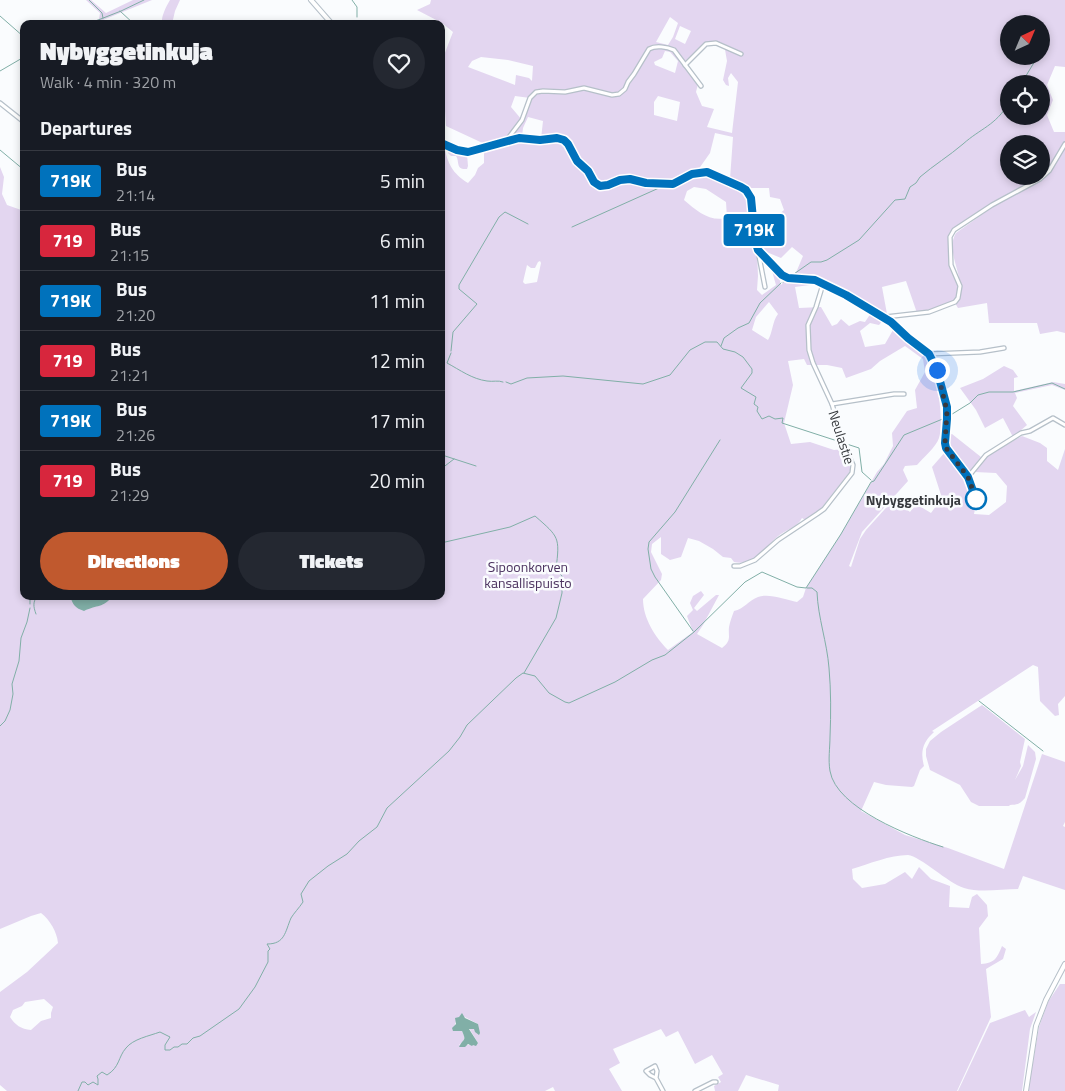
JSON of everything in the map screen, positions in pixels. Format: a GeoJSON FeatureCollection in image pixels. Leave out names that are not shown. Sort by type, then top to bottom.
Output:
{"type":"FeatureCollection","features":[{"type":"Feature","properties":{"kind":"street"},"geometry":{"type":"LineString","coordinates":[[310,0],[328,20]]}},
{"type":"Feature","properties":{"kind":"street"},"geometry":{"type":"LineString","coordinates":[[685,64],[706,44],[716,43],[741,54]]}},
{"type":"Feature","properties":{"kind":"street"},"geometry":{"type":"LineString","coordinates":[[506,142],[522,120],[530,98],[540,91],[565,92],[584,88],[612,95],[619,94],[626,89],[628,82],[649,48],[652,47],[668,47],[674,50],[701,86]]}},
{"type":"Feature","properties":{"kind":"street"},"geometry":{"type":"LineString","coordinates":[[0,103],[20,119]]}},
{"type":"Feature","properties":{"kind":"street"},"geometry":{"type":"LineString","coordinates":[[445,145],[468,152],[519,138],[540,140],[557,138],[564,140],[568,144],[577,161],[588,171],[594,182],[600,186],[630,179],[666,185],[677,183],[697,172],[714,174],[741,187],[749,194],[752,202],[755,240],[765,287]]}},
{"type":"Feature","properties":{"kind":"street"},"geometry":{"type":"LineString","coordinates":[[885,318],[929,312],[954,302],[958,298],[960,286],[951,265],[950,237],[954,230],[992,205],[1040,179],[1049,171],[1065,144]]}},
{"type":"Feature","properties":{"kind":"street"},"geometry":{"type":"LineString","coordinates":[[758,250],[775,268],[788,278],[815,280],[823,284],[885,318],[929,354],[937,370],[947,407],[946,448],[968,477],[976,499]]}},
{"type":"Feature","properties":{"kind":"street","name":"Neulastie"},"geometry":{"type":"LineString","coordinates":[[734,566],[749,563],[762,556],[778,540],[824,509],[852,473],[853,465],[843,442],[832,404],[811,358],[807,334],[808,325],[823,284]]}},
{"type":"Feature","properties":{"kind":"street"},"geometry":{"type":"LineString","coordinates":[[929,354],[980,352],[1004,348]]}},
{"type":"Feature","properties":{"kind":"street"},"geometry":{"type":"LineString","coordinates":[[832,404],[904,394]]}},
{"type":"Feature","properties":{"kind":"street"},"geometry":{"type":"LineString","coordinates":[[968,477],[986,455],[1021,433],[1030,431],[1053,418],[1065,425]]}},
{"type":"Feature","properties":{"kind":"street"},"geometry":{"type":"LineString","coordinates":[[1026,1091],[1036,1026],[1046,1000],[1065,964]]}},
{"type":"Feature","properties":{"kind":"street"},"geometry":{"type":"LineString","coordinates":[[656,1078],[664,1091]]}},
{"type":"Feature","properties":{"kind":"street"},"geometry":{"type":"LineString","coordinates":[[695,1091],[716,1082]]}},
{"type":"Feature","properties":{"kind":"green space"},"geometry":{"type":"Polygon","coordinates":[[[86,0],[91,0],[106,13],[133,0],[152,0],[103,20],[96,20],[99,19],[100,13],[86,0]]]}},
{"type":"Feature","properties":{"kind":"green space"},"geometry":{"type":"Polygon","coordinates":[[[170,0],[180,0],[173,20],[162,20],[170,0]]]}},
{"type":"Feature","properties":{"kind":"green space"},"geometry":{"type":"Polygon","coordinates":[[[431,0],[1065,0],[1065,67],[1055,66],[1050,78],[1050,75],[1000,75],[1000,125],[1050,125],[1050,122],[1054,132],[1065,132],[1065,333],[1057,331],[1040,334],[1037,323],[989,323],[987,303],[958,308],[955,303],[959,295],[960,286],[953,250],[953,241],[956,233],[994,206],[1031,185],[1050,185],[1050,135],[1000,135],[1000,185],[1028,185],[993,203],[954,229],[949,236],[951,267],[959,285],[959,294],[955,301],[917,313],[906,281],[882,287],[887,314],[814,274],[795,275],[803,256],[792,247],[781,258],[764,251],[759,228],[766,225],[771,216],[777,216],[784,210],[780,199],[770,197],[769,188],[747,188],[730,179],[733,137],[715,133],[710,153],[698,170],[672,182],[646,181],[630,177],[600,184],[578,160],[570,143],[564,138],[541,139],[543,121],[528,117],[523,128],[522,137],[489,146],[446,126],[445,53],[453,32],[445,25],[445,20],[436,20],[417,10],[430,4],[431,0]],[[670,17],[656,42],[668,45],[673,37],[678,23],[670,17]],[[680,26],[675,39],[685,44],[691,31],[680,26]],[[715,42],[705,43],[683,63],[698,84],[696,92],[702,106],[714,109],[707,127],[732,133],[738,82],[731,73],[728,78],[729,86],[723,80],[727,61],[724,44],[715,42]],[[665,51],[662,58],[654,62],[655,65],[675,73],[678,61],[670,52],[665,51]],[[481,57],[472,61],[468,67],[515,85],[516,75],[529,78],[532,81],[533,66],[508,60],[481,57]],[[515,96],[511,107],[522,120],[530,98],[515,96]],[[658,96],[654,102],[654,115],[677,121],[680,102],[658,96]]]}},
{"type":"Feature","properties":{"kind":"green space"},"geometry":{"type":"Polygon","coordinates":[[[1050,92],[1053,100],[1050,108],[1050,92]]]}},
{"type":"Feature","properties":{"kind":"green space","name":"Sipoonkorven kansallispuisto"},"geometry":{"type":"Polygon","coordinates":[[[519,140],[540,142],[563,141],[575,162],[586,172],[593,183],[599,187],[608,187],[630,181],[646,185],[673,186],[693,175],[707,174],[745,191],[749,198],[753,240],[757,251],[757,290],[762,295],[776,285],[772,271],[779,277],[781,285],[785,280],[814,282],[817,284],[795,287],[799,308],[821,307],[832,326],[841,319],[849,326],[860,321],[865,322],[871,313],[884,319],[879,325],[870,323],[860,331],[865,347],[885,344],[893,330],[892,326],[924,355],[932,367],[937,386],[941,421],[939,438],[932,449],[917,465],[905,466],[903,470],[908,481],[862,532],[849,566],[851,567],[860,539],[894,499],[910,512],[916,504],[931,513],[942,498],[932,467],[946,451],[971,488],[974,496],[974,514],[989,515],[1006,502],[1007,486],[996,473],[975,472],[988,455],[1022,436],[1047,448],[1047,461],[1058,470],[1065,449],[1065,696],[1058,704],[1059,715],[1055,716],[1040,701],[1038,667],[1033,665],[932,731],[934,732],[927,739],[923,747],[924,766],[920,770],[914,786],[886,785],[874,782],[861,811],[905,835],[948,848],[1004,869],[1042,754],[1065,762],[1065,822],[1063,826],[1065,827],[1065,890],[1023,876],[1018,889],[984,891],[964,888],[950,881],[920,860],[908,855],[887,858],[852,869],[853,879],[862,888],[885,884],[905,872],[912,879],[919,867],[931,879],[950,886],[949,907],[969,908],[972,897],[977,894],[987,905],[988,916],[979,928],[981,964],[995,959],[1002,946],[1006,949],[1003,959],[986,969],[991,1017],[957,1091],[778,1091],[779,1085],[746,1075],[738,1091],[715,1091],[714,1086],[721,1082],[718,1077],[723,1074],[712,1055],[695,1064],[678,1031],[666,1037],[661,1029],[613,1049],[620,1063],[609,1069],[622,1091],[555,1091],[553,1087],[545,1091],[7,1091],[0,1085],[0,992],[27,972],[58,943],[53,926],[41,913],[0,929],[0,167],[4,177],[2,194],[7,205],[20,210],[20,600],[445,600],[445,150],[454,172],[468,183],[478,168],[484,163],[484,150],[519,140]],[[694,187],[687,191],[684,200],[709,217],[727,218],[726,202],[706,189],[694,187]],[[540,261],[535,268],[527,265],[523,282],[525,284],[537,282],[540,261]],[[769,302],[756,317],[752,330],[768,340],[778,314],[769,302]],[[905,346],[880,361],[871,369],[846,378],[842,368],[827,365],[807,365],[804,359],[788,361],[793,385],[784,423],[791,444],[810,442],[834,450],[844,449],[851,470],[820,510],[805,520],[802,518],[798,524],[777,537],[758,556],[747,562],[734,562],[731,558],[723,557],[699,541],[688,538],[681,557],[670,560],[661,554],[661,537],[652,544],[651,552],[662,574],[661,580],[643,599],[645,613],[651,627],[668,650],[693,632],[687,616],[693,610],[690,603],[693,596],[701,591],[704,595],[694,608],[697,611],[716,595],[719,595],[697,634],[722,648],[729,638],[729,627],[734,611],[755,598],[762,596],[772,596],[797,602],[803,597],[806,588],[841,534],[877,472],[884,464],[893,446],[892,433],[907,411],[917,408],[915,390],[925,372],[923,359],[905,346]],[[44,999],[25,1002],[22,1006],[13,1010],[10,1017],[21,1028],[31,1030],[41,1021],[51,1018],[53,1007],[44,999]],[[461,1015],[456,1021],[453,1031],[462,1031],[464,1037],[464,1040],[459,1045],[478,1043],[469,1028],[475,1029],[478,1024],[461,1015]]]}},
{"type":"Feature","properties":{"kind":"green space"},"geometry":{"type":"Polygon","coordinates":[[[450,148],[467,154],[467,169],[459,167],[456,156],[451,156],[448,153],[450,148]]]}},
{"type":"Feature","properties":{"kind":"green space"},"geometry":{"type":"Polygon","coordinates":[[[1004,366],[1013,370],[1018,377],[1014,378],[1014,391],[1053,382],[1065,384],[1065,390],[1052,385],[1015,393],[1017,398],[1013,406],[1027,425],[1013,437],[1003,418],[985,428],[976,410],[960,388],[983,379],[1004,366]]]}},
{"type":"Feature","properties":{"kind":"green space"},"geometry":{"type":"Polygon","coordinates":[[[952,434],[981,457],[969,474],[966,473],[950,451],[947,435],[952,434]]]}},
{"type":"Feature","properties":{"kind":"green space"},"geometry":{"type":"Polygon","coordinates":[[[982,705],[1025,739],[1020,762],[1021,766],[1015,780],[1023,766],[1028,745],[1035,752],[1036,759],[1025,798],[1018,804],[1009,806],[979,806],[971,802],[960,785],[930,770],[926,749],[930,741],[982,705]]]}},
{"type":"Feature","properties":{"kind":"green space"},"geometry":{"type":"Polygon","coordinates":[[[1060,984],[1065,984],[1065,1091],[1028,1091],[1039,1027],[1048,1002],[1060,984]]]}},
{"type":"Feature","properties":{"kind":"green space"},"geometry":{"type":"Polygon","coordinates":[[[1025,1010],[1029,1017],[1036,1012],[1030,1029],[1022,1091],[958,1091],[990,1023],[1025,1010]]]}},
{"type":"Feature","properties":{"kind":"shaded area"},"geometry":{"type":"Polygon","coordinates":[[[71,600],[109,600],[103,605],[84,611],[78,609],[71,600]]]}},
{"type":"Feature","properties":{"kind":"shaded area"},"geometry":{"type":"Polygon","coordinates":[[[462,1013],[465,1018],[478,1024],[479,1035],[474,1029],[469,1029],[478,1043],[476,1046],[468,1044],[465,1047],[459,1047],[464,1040],[462,1031],[453,1031],[452,1028],[456,1024],[455,1018],[459,1017],[462,1013]]]}},
{"type":"Feature","properties":{"kind":"waterway"},"geometry":{"type":"LineString","coordinates":[[89,0],[102,13],[103,18]]}},
{"type":"Feature","properties":{"kind":"waterway"},"geometry":{"type":"LineString","coordinates":[[98,20],[144,0]]}},
{"type":"Feature","properties":{"kind":"waterway"},"geometry":{"type":"LineString","coordinates":[[352,0],[357,7],[357,17]]}},
{"type":"Feature","properties":{"kind":"waterway"},"geometry":{"type":"LineString","coordinates":[[120,11],[130,20]]}},
{"type":"Feature","properties":{"kind":"waterway"},"geometry":{"type":"LineString","coordinates":[[0,16],[20,34]]}},
{"type":"Feature","properties":{"kind":"waterway"},"geometry":{"type":"LineString","coordinates":[[0,71],[20,59]]}},
{"type":"Feature","properties":{"kind":"waterway"},"geometry":{"type":"LineString","coordinates":[[1026,75],[1033,65]]}},
{"type":"Feature","properties":{"kind":"waterway"},"geometry":{"type":"LineString","coordinates":[[791,276],[811,262],[827,260],[859,240],[895,200],[905,199],[910,187],[920,177],[1000,115]]}},
{"type":"Feature","properties":{"kind":"waterway"},"geometry":{"type":"LineString","coordinates":[[0,150],[20,167]]}},
{"type":"Feature","properties":{"kind":"waterway"},"geometry":{"type":"LineString","coordinates":[[572,227],[659,188]]}},
{"type":"Feature","properties":{"kind":"waterway"},"geometry":{"type":"LineString","coordinates":[[451,351],[453,332],[477,304],[459,289],[459,285],[499,217],[505,212],[528,224]]}},
{"type":"Feature","properties":{"kind":"waterway"},"geometry":{"type":"LineString","coordinates":[[783,282],[788,280]]}},
{"type":"Feature","properties":{"kind":"waterway"},"geometry":{"type":"LineString","coordinates":[[721,346],[724,338],[749,323],[760,303],[781,283]]}},
{"type":"Feature","properties":{"kind":"waterway"},"geometry":{"type":"LineString","coordinates":[[506,382],[511,384],[527,378],[563,376],[643,384],[670,375],[690,350],[705,342],[717,342],[723,349],[735,352],[743,357],[752,369],[752,373],[741,388],[756,397],[754,404],[758,407],[757,411],[762,419],[769,416],[775,419],[783,418],[782,423],[859,448],[862,472],[871,480]]}},
{"type":"Feature","properties":{"kind":"waterway"},"geometry":{"type":"LineString","coordinates":[[451,353],[447,363],[461,371],[482,380],[503,382]]}},
{"type":"Feature","properties":{"kind":"waterway"},"geometry":{"type":"LineString","coordinates":[[949,416],[970,403],[978,395],[989,392],[1013,392],[1052,383],[1065,389]]}},
{"type":"Feature","properties":{"kind":"waterway"},"geometry":{"type":"LineString","coordinates":[[78,1091],[82,1082],[88,1085],[93,1082],[98,1085],[97,1076],[102,1072],[107,1075],[111,1072],[126,1048],[137,1040],[160,1032],[170,1037],[165,1045],[165,1050],[170,1050],[182,1044],[187,1044],[193,1038],[200,1036],[239,1009],[255,987],[268,962],[268,951],[270,949],[267,944],[278,942],[284,936],[291,918],[303,902],[301,894],[309,881],[347,854],[359,841],[377,827],[387,808],[449,751],[467,725],[516,678],[523,673],[535,676],[549,693],[569,703],[615,682],[652,660],[665,655],[694,632],[745,582],[762,572],[797,587],[806,588],[841,534],[871,482],[874,481],[904,435],[945,418]]}},
{"type":"Feature","properties":{"kind":"waterway"},"geometry":{"type":"LineString","coordinates":[[693,631],[655,577],[651,569],[648,549],[649,542],[675,512],[720,440]]}},
{"type":"Feature","properties":{"kind":"waterway"},"geometry":{"type":"LineString","coordinates":[[445,456],[476,466]]}},
{"type":"Feature","properties":{"kind":"waterway"},"geometry":{"type":"LineString","coordinates":[[445,466],[454,459]]}},
{"type":"Feature","properties":{"kind":"waterway"},"geometry":{"type":"LineString","coordinates":[[445,542],[510,527],[535,516],[556,538],[558,550],[556,569],[562,576],[562,593],[556,618],[524,673]]}},
{"type":"Feature","properties":{"kind":"waterway"},"geometry":{"type":"LineString","coordinates":[[807,588],[812,588],[817,592],[828,658],[831,702],[829,762],[835,784],[860,809],[877,819],[913,836],[943,847]]}},
{"type":"Feature","properties":{"kind":"waterway"},"geometry":{"type":"LineString","coordinates":[[35,600],[34,609],[36,614]]}},
{"type":"Feature","properties":{"kind":"waterway"},"geometry":{"type":"LineString","coordinates":[[0,726],[5,721],[10,710],[13,694],[12,684],[19,661],[21,638],[30,608]]}},
{"type":"Feature","properties":{"kind":"waterway"},"geometry":{"type":"LineString","coordinates":[[979,701],[1043,751]]}},
{"type":"Feature","properties":{"kind":"bus line","name":"719K"},"geometry":{"type":"LineString","coordinates":[[445,145],[457,150],[472,152],[519,138],[540,140],[557,138],[564,140],[568,144],[577,161],[588,171],[594,182],[600,186],[625,179],[666,185],[673,184],[697,172],[707,172],[746,190],[752,202],[755,240],[758,250],[782,275],[788,278],[815,280],[846,295],[891,322],[929,354],[937,370],[947,407],[946,448],[948,454],[968,477],[976,499]]}},
{"type":"Feature","properties":{"kind":"place","name":"Nybyggetinkuja"},"geometry":{"type":"Point","coordinates":[976,499]}},
{"type":"Feature","properties":{"kind":"route"},"geometry":{"type":"LineString","coordinates":[[937,370],[947,411],[946,448],[948,454],[968,477],[976,499]]}}]}
